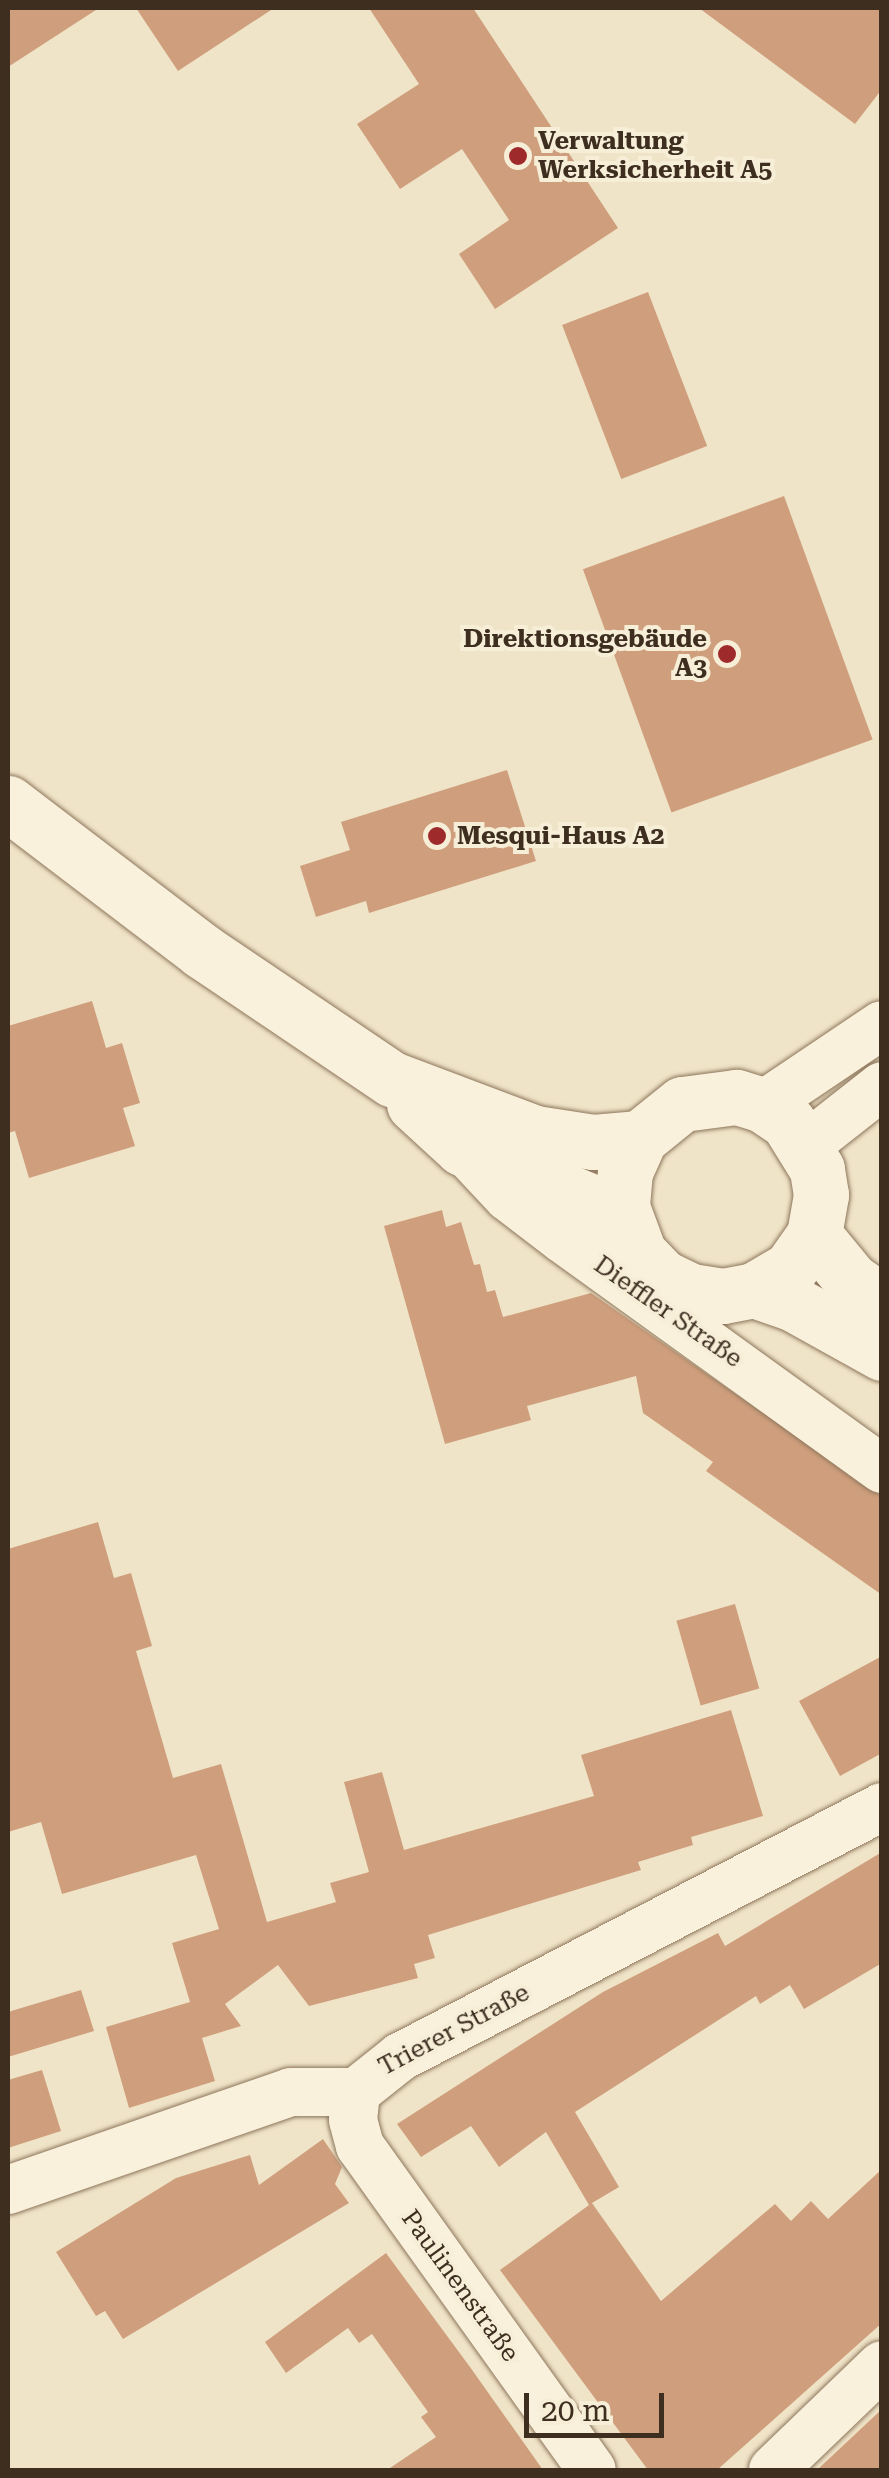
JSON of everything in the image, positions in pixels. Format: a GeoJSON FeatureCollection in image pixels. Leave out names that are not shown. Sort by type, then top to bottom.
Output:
{"type":"FeatureCollection","features":[{"type":"Feature","properties":{"kind":"main road","name":"Dieffler Straße"},"geometry":{"type":"LineString","coordinates":[[8,803],[202,951],[392,1079],[462,1148],[597,1204],[626,1224]]}},
{"type":"Feature","properties":{"kind":"main road","name":"Dieffler Straße"},"geometry":{"type":"LineString","coordinates":[[392,1079],[534,1133],[593,1142],[640,1138]]}},
{"type":"Feature","properties":{"kind":"main road"},"geometry":{"type":"LineString","coordinates":[[736,1097],[762,1105],[807,1145],[821,1195],[814,1235],[790,1269],[754,1290],[723,1296],[691,1292],[639,1254],[626,1224],[622,1188],[640,1138],[682,1104],[736,1097]]}},
{"type":"Feature","properties":{"kind":"main road"},"geometry":{"type":"LineString","coordinates":[[814,1235],[851,1280],[882,1302]]}},
{"type":"Feature","properties":{"kind":"main road"},"geometry":{"type":"LineString","coordinates":[[754,1290],[882,1352]]}},
{"type":"Feature","properties":{"kind":"street"},"geometry":{"type":"LineString","coordinates":[[762,1105],[882,1025]]}},
{"type":"Feature","properties":{"kind":"street"},"geometry":{"type":"LineString","coordinates":[[807,1145],[882,1086]]}},
{"type":"Feature","properties":{"kind":"street","name":"Dieffler Straße"},"geometry":{"type":"LineString","coordinates":[[462,1148],[508,1196],[563,1239],[882,1468]]}},
{"type":"Feature","properties":{"kind":"street","name":"Trierer Straße"},"geometry":{"type":"LineString","coordinates":[[8,2190],[291,2092],[356,2092],[400,2057],[882,1807]]}},
{"type":"Feature","properties":{"kind":"street","name":"Paulinenstraße"},"geometry":{"type":"LineString","coordinates":[[356,2092],[360,2146],[592,2470]]}},
{"type":"Feature","properties":{"kind":"street"},"geometry":{"type":"LineString","coordinates":[[773,2470],[882,2365]]}},
{"type":"Feature","properties":{"kind":"building"},"geometry":{"type":"Polygon","coordinates":[[[8,8],[99,8],[8,67],[8,8]]]}},
{"type":"Feature","properties":{"kind":"building"},"geometry":{"type":"Polygon","coordinates":[[[136,8],[274,8],[178,71],[136,8]]]}},
{"type":"Feature","properties":{"kind":"building","name":"Verwaltung Werksicherheit A5"},"geometry":{"type":"Polygon","coordinates":[[[369,8],[473,8],[618,228],[495,309],[459,254],[509,220],[462,149],[400,189],[357,124],[419,84],[369,8]]]}},
{"type":"Feature","properties":{"kind":"building"},"geometry":{"type":"Polygon","coordinates":[[[699,8],[882,8],[882,89],[855,124],[699,8]]]}},
{"type":"Feature","properties":{"kind":"building"},"geometry":{"type":"Polygon","coordinates":[[[648,292],[707,446],[621,479],[562,325],[648,292]]]}},
{"type":"Feature","properties":{"kind":"building","name":"Direktionsgebäude A3"},"geometry":{"type":"Polygon","coordinates":[[[784,496],[873,739],[671,813],[583,569],[784,496]]]}},
{"type":"Feature","properties":{"kind":"building","name":"Mesqui-Haus A2"},"geometry":{"type":"Polygon","coordinates":[[[507,770],[536,861],[369,913],[366,901],[316,917],[300,866],[350,850],[341,822],[507,770]]]}},
{"type":"Feature","properties":{"kind":"building"},"geometry":{"type":"Polygon","coordinates":[[[92,1001],[106,1048],[122,1043],[140,1103],[123,1108],[135,1146],[29,1178],[15,1131],[8,1133],[8,1026],[92,1001]]]}},
{"type":"Feature","properties":{"kind":"building"},"geometry":{"type":"Polygon","coordinates":[[[442,1210],[446,1227],[461,1222],[474,1265],[480,1264],[487,1292],[495,1290],[503,1317],[591,1293],[882,1496],[882,1595],[706,1471],[713,1462],[643,1413],[636,1376],[527,1406],[531,1420],[445,1444],[384,1226],[442,1210]]]}},
{"type":"Feature","properties":{"kind":"building"},"geometry":{"type":"Polygon","coordinates":[[[98,1522],[114,1578],[131,1573],[152,1646],[136,1651],[173,1778],[221,1764],[267,1922],[336,1902],[330,1883],[369,1872],[344,1782],[382,1772],[404,1850],[594,1796],[581,1755],[731,1710],[763,1816],[691,1837],[693,1845],[638,1862],[641,1870],[428,1935],[435,1958],[414,1964],[418,1978],[309,2006],[278,1965],[225,2004],[241,2026],[202,2038],[215,2081],[129,2108],[106,2027],[190,2002],[172,1943],[219,1929],[196,1855],[62,1894],[41,1822],[8,1832],[8,1549],[98,1522]]]}},
{"type":"Feature","properties":{"kind":"building"},"geometry":{"type":"Polygon","coordinates":[[[735,1604],[759,1689],[701,1705],[676,1621],[735,1604]]]}},
{"type":"Feature","properties":{"kind":"building"},"geometry":{"type":"Polygon","coordinates":[[[882,1656],[882,1753],[840,1776],[799,1701],[882,1656]]]}},
{"type":"Feature","properties":{"kind":"building"},"geometry":{"type":"Polygon","coordinates":[[[882,1852],[882,1963],[804,2009],[790,1985],[760,2004],[756,1996],[575,2112],[619,2187],[592,2203],[661,2301],[775,2204],[791,2221],[811,2201],[828,2219],[882,2169],[882,2323],[717,2470],[648,2470],[500,2270],[589,2205],[546,2132],[499,2167],[471,2126],[421,2157],[397,2124],[603,1992],[718,1933],[725,1946],[882,1852]]]}},
{"type":"Feature","properties":{"kind":"building"},"geometry":{"type":"Polygon","coordinates":[[[81,1990],[94,2031],[8,2057],[8,2012],[81,1990]]]}},
{"type":"Feature","properties":{"kind":"building"},"geometry":{"type":"Polygon","coordinates":[[[42,2070],[61,2131],[8,2148],[8,2080],[42,2070]]]}},
{"type":"Feature","properties":{"kind":"building"},"geometry":{"type":"Polygon","coordinates":[[[323,2139],[342,2167],[335,2184],[349,2203],[123,2339],[105,2311],[96,2316],[56,2252],[176,2178],[250,2155],[259,2185],[323,2139]]]}},
{"type":"Feature","properties":{"kind":"building"},"geometry":{"type":"Polygon","coordinates":[[[386,2253],[543,2470],[387,2470],[436,2437],[421,2417],[428,2412],[372,2334],[359,2343],[348,2328],[286,2373],[265,2342],[386,2253]]]}},
{"type":"Feature","properties":{"kind":"building"},"geometry":{"type":"Polygon","coordinates":[[[882,2409],[882,2470],[817,2470],[882,2409]]]}},
{"type":"Feature","properties":{"kind":"place","name":"Verwaltung Werksicherheit A5"},"geometry":{"type":"Point","coordinates":[518,156]}},
{"type":"Feature","properties":{"kind":"place","name":"Direktionsgebäude A3"},"geometry":{"type":"Point","coordinates":[727,654]}},
{"type":"Feature","properties":{"kind":"place","name":"Mesqui-Haus A2"},"geometry":{"type":"Point","coordinates":[437,836]}}]}
